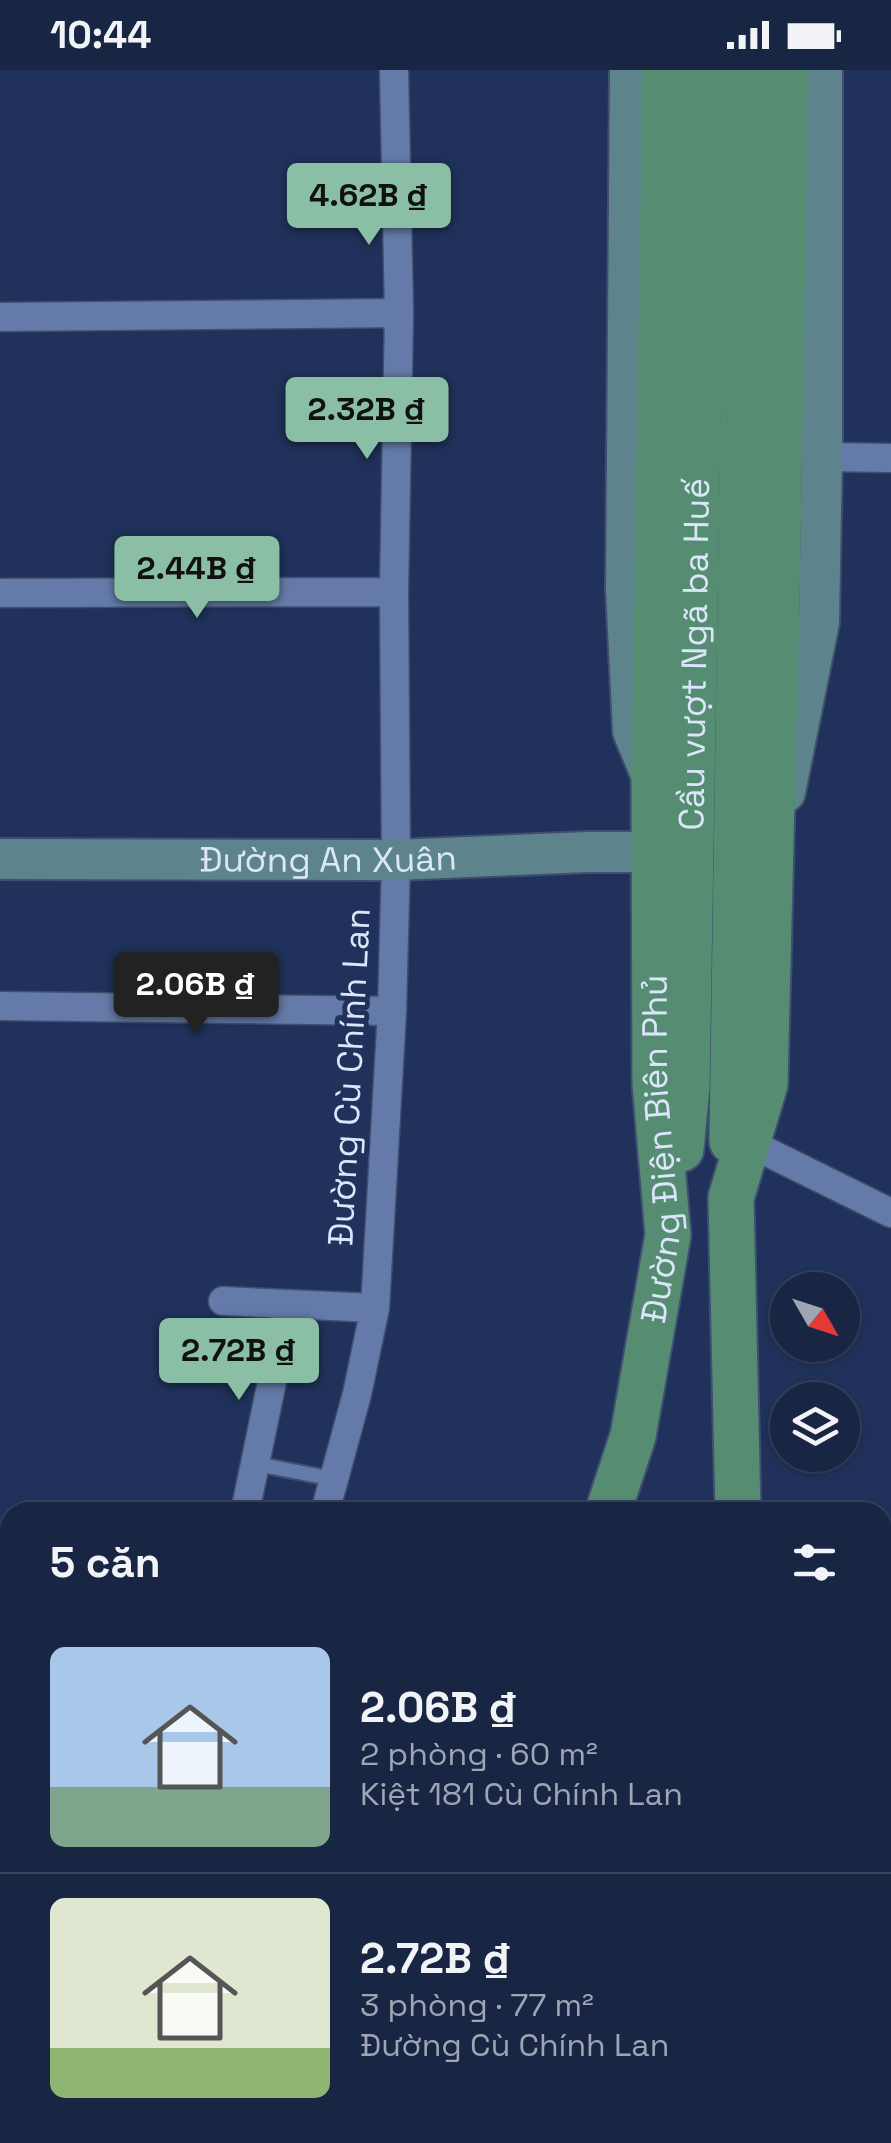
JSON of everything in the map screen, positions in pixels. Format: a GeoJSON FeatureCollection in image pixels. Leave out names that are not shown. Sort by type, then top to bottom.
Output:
{"type":"FeatureCollection","features":[{"type":"Feature","properties":{"kind":"main road","name":"Cầu vượt Ngã ba Huế"},"geometry":{"type":"LineString","coordinates":[[654,782],[665,70]]}},
{"type":"Feature","properties":{"kind":"main road","name":"Cầu vượt Ngã ba Huế"},"geometry":{"type":"LineString","coordinates":[[668,1235],[687,1087],[704,70]]}},
{"type":"Feature","properties":{"kind":"main road","name":"Cầu vượt Ngã ba Huế"},"geometry":{"type":"LineString","coordinates":[[732,1198],[748,70]]}},
{"type":"Feature","properties":{"kind":"main road"},"geometry":{"type":"LineString","coordinates":[[738,1502],[732,1198],[765,1084],[786,70]]}},
{"type":"Feature","properties":{"kind":"main road","name":"Đường Điện Biên Phủ"},"geometry":{"type":"LineString","coordinates":[[611,1502],[634,1436],[668,1235],[655,1083],[654,782]]}},
{"type":"Feature","properties":{"kind":"street","name":"Đường Cù Chính Lan"},"geometry":{"type":"LineString","coordinates":[[328,1502],[375,1308],[392,1011],[399,314],[394,70]]}},
{"type":"Feature","properties":{"kind":"street"},"geometry":{"type":"LineString","coordinates":[[630,70],[626,589],[633,730],[654,782]]}},
{"type":"Feature","properties":{"kind":"street"},"geometry":{"type":"LineString","coordinates":[[770,870],[819,622],[822,70]]}},
{"type":"Feature","properties":{"kind":"street"},"geometry":{"type":"LineString","coordinates":[[0,318],[399,314]]}},
{"type":"Feature","properties":{"kind":"street"},"geometry":{"type":"LineString","coordinates":[[822,457],[891,458]]}},
{"type":"Feature","properties":{"kind":"street"},"geometry":{"type":"LineString","coordinates":[[0,593],[394,592]]}},
{"type":"Feature","properties":{"kind":"street","name":"Đường An Xuân"},"geometry":{"type":"LineString","coordinates":[[0,860],[396,860],[654,852]]}},
{"type":"Feature","properties":{"kind":"street"},"geometry":{"type":"LineString","coordinates":[[0,1006],[392,1011]]}},
{"type":"Feature","properties":{"kind":"street"},"geometry":{"type":"LineString","coordinates":[[747,1142],[891,1213]]}},
{"type":"Feature","properties":{"kind":"street"},"geometry":{"type":"LineString","coordinates":[[223,1302],[375,1308]]}},
{"type":"Feature","properties":{"kind":"street"},"geometry":{"type":"LineString","coordinates":[[246,1502],[288,1304]]}},
{"type":"Feature","properties":{"kind":"lane"},"geometry":{"type":"LineString","coordinates":[[256,1464],[334,1479]]}}]}
